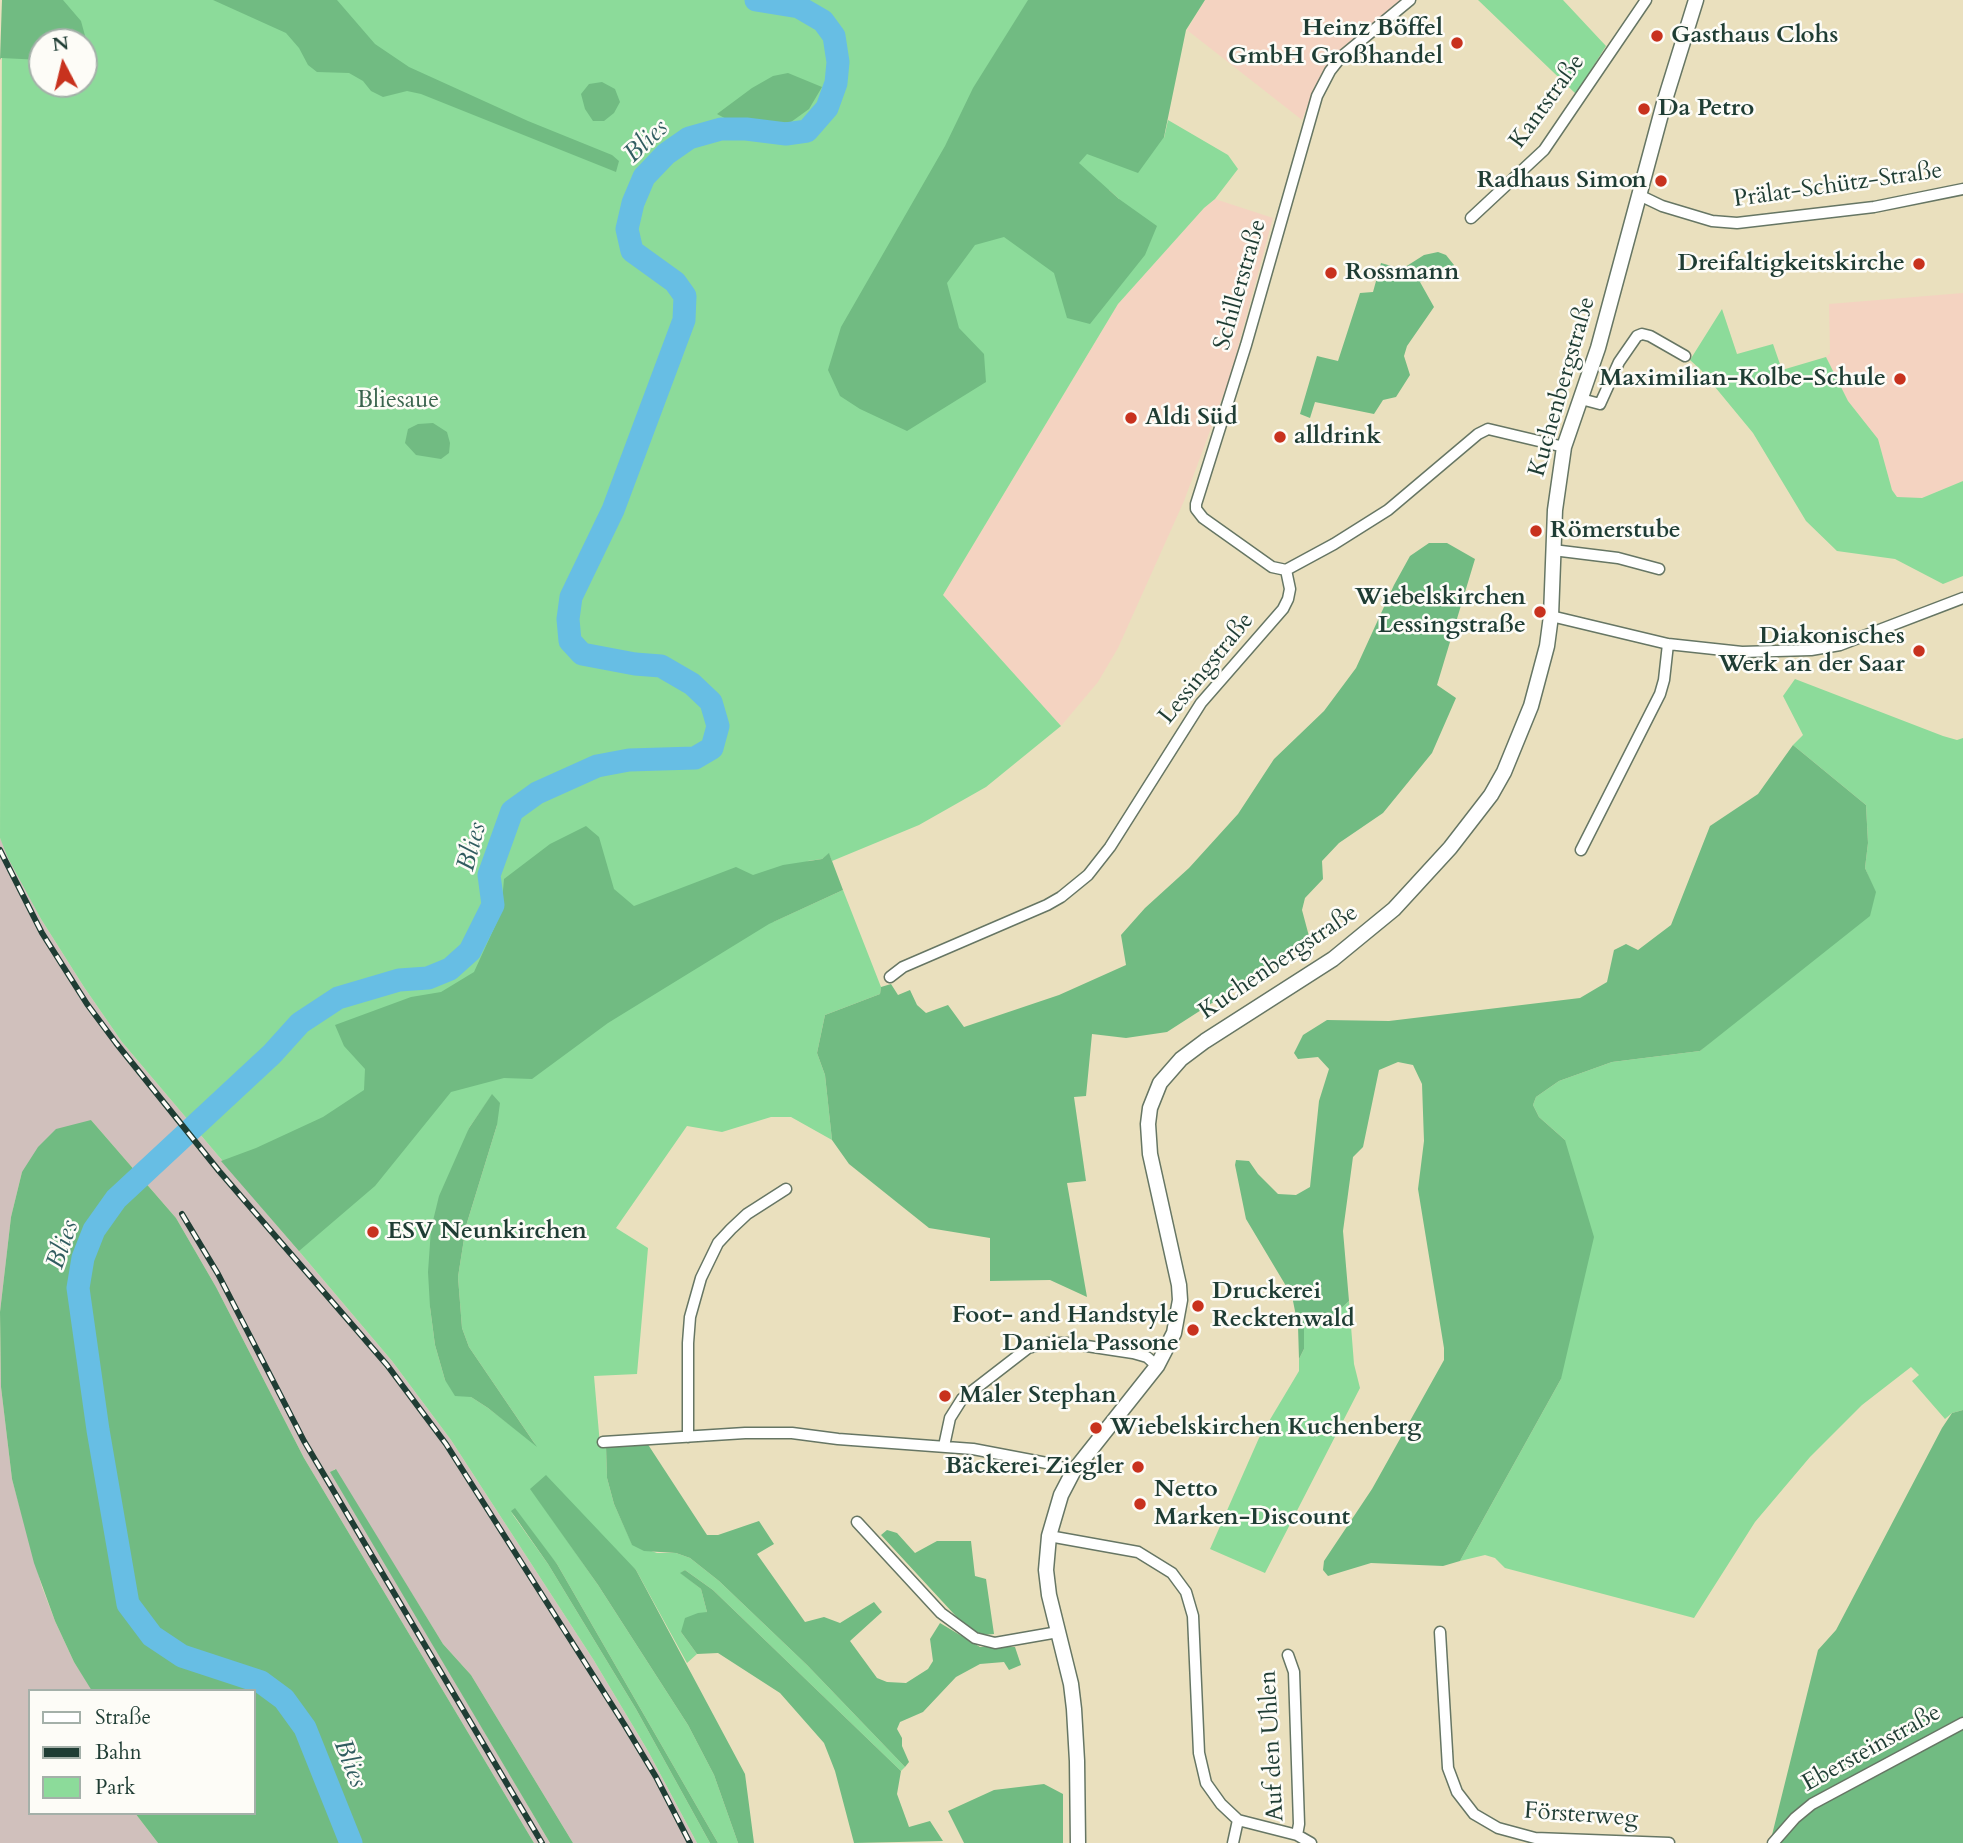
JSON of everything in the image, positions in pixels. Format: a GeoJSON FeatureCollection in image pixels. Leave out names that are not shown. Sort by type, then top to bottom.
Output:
{"type":"FeatureCollection","features":[{"type":"Feature","properties":{"kind":"main road","name":"Kuchenbergstraße"},"geometry":{"type":"LineString","coordinates":[[1078,1843],[1076,1729],[1071,1684],[1045,1570],[1049,1536],[1062,1495],[1073,1472],[1157,1366],[1174,1333],[1180,1300],[1176,1268],[1148,1138],[1150,1108],[1160,1083],[1181,1059],[1333,959],[1369,931],[1420,882],[1491,795],[1515,747],[1541,674],[1551,616],[1556,498],[1564,446],[1611,302],[1696,0]]}},
{"type":"Feature","properties":{"kind":"street","name":"Schillerstraße"},"geometry":{"type":"LineString","coordinates":[[1286,570],[1272,567],[1203,518],[1196,509],[1196,504],[1246,345],[1317,96],[1341,57],[1410,0]]}},
{"type":"Feature","properties":{"kind":"street","name":"Kantstraße"},"geometry":{"type":"LineString","coordinates":[[1471,218],[1544,150],[1646,0]]}},
{"type":"Feature","properties":{"kind":"street","name":"Prälat-Schütz-Straße"},"geometry":{"type":"LineString","coordinates":[[1639,195],[1662,206],[1712,221],[1737,223],[1874,207],[1963,189]]}},
{"type":"Feature","properties":{"kind":"street"},"geometry":{"type":"LineString","coordinates":[[1581,399],[1600,404],[1619,362],[1637,336],[1650,336],[1685,356]]}},
{"type":"Feature","properties":{"kind":"street"},"geometry":{"type":"LineString","coordinates":[[1286,570],[1335,544],[1388,510],[1478,434],[1488,429],[1564,446]]}},
{"type":"Feature","properties":{"kind":"street"},"geometry":{"type":"LineString","coordinates":[[1553,550],[1618,558],[1659,569]]}},
{"type":"Feature","properties":{"kind":"street","name":"Lessingstraße"},"geometry":{"type":"LineString","coordinates":[[890,976],[903,967],[1046,905],[1061,897],[1088,875],[1111,847],[1201,703],[1283,609],[1290,589],[1286,570]]}},
{"type":"Feature","properties":{"kind":"street"},"geometry":{"type":"LineString","coordinates":[[1551,616],[1668,644],[1742,652],[1826,649],[1963,598]]}},
{"type":"Feature","properties":{"kind":"street"},"geometry":{"type":"LineString","coordinates":[[1581,850],[1660,694],[1668,644]]}},
{"type":"Feature","properties":{"kind":"street"},"geometry":{"type":"LineString","coordinates":[[688,1437],[690,1317],[701,1278],[718,1243],[731,1229],[747,1214],[786,1189]]}},
{"type":"Feature","properties":{"kind":"street"},"geometry":{"type":"LineString","coordinates":[[944,1446],[950,1418],[962,1399],[1028,1348],[1047,1343],[1067,1343],[1133,1353],[1147,1357],[1157,1366]]}},
{"type":"Feature","properties":{"kind":"street"},"geometry":{"type":"LineString","coordinates":[[603,1442],[792,1433],[944,1446],[1041,1462],[1073,1472]]}},
{"type":"Feature","properties":{"kind":"street"},"geometry":{"type":"LineString","coordinates":[[857,1522],[941,1613],[975,1638],[995,1643],[1058,1632]]}},
{"type":"Feature","properties":{"kind":"street","name":"Auf den Uhlen"},"geometry":{"type":"LineString","coordinates":[[1049,1536],[1138,1552],[1172,1573],[1186,1592],[1193,1616],[1199,1753],[1202,1772],[1214,1796],[1238,1820],[1297,1835],[1311,1843]]}},
{"type":"Feature","properties":{"kind":"street","name":"Försterweg"},"geometry":{"type":"LineString","coordinates":[[1440,1632],[1448,1768],[1452,1782],[1465,1804],[1485,1822],[1515,1834],[1535,1838],[1669,1843]]}},
{"type":"Feature","properties":{"kind":"street","name":"Auf den Uhlen"},"geometry":{"type":"LineString","coordinates":[[1288,1655],[1294,1672],[1300,1824],[1297,1835]]}},
{"type":"Feature","properties":{"kind":"street","name":"Ebersteinstraße"},"geometry":{"type":"LineString","coordinates":[[1773,1843],[1795,1818],[1812,1804],[1963,1723]]}},
{"type":"Feature","properties":{"kind":"street"},"geometry":{"type":"LineString","coordinates":[[1233,1843],[1238,1820]]}},
{"type":"Feature","properties":{"kind":"shaded area"},"geometry":{"type":"Polygon","coordinates":[[[1205,0],[1402,0],[1342,48],[1325,68],[1302,120],[1187,30],[1205,0]]]}},
{"type":"Feature","properties":{"kind":"shaded area"},"geometry":{"type":"Polygon","coordinates":[[[1215,199],[1273,218],[1230,377],[1184,501],[1118,648],[1098,682],[1061,726],[943,595],[1118,304],[1215,199]]]}},
{"type":"Feature","properties":{"kind":"shaded area","name":"Maximilian-Kolbe-Schule"},"geometry":{"type":"Polygon","coordinates":[[[1963,293],[1963,481],[1922,498],[1902,499],[1892,490],[1878,439],[1848,401],[1826,357],[1830,353],[1829,304],[1963,293]]]}},
{"type":"Feature","properties":{"kind":"shaded area"},"geometry":{"type":"Polygon","coordinates":[[[0,838],[41,919],[122,1042],[392,1361],[451,1440],[593,1659],[648,1751],[697,1843],[573,1843],[471,1675],[443,1644],[335,1469],[331,1472],[550,1843],[534,1843],[304,1458],[216,1287],[176,1218],[91,1120],[22,1172],[11,1217],[0,1312],[0,838]]]}},
{"type":"Feature","properties":{"kind":"shaded area"},"geometry":{"type":"Polygon","coordinates":[[[0,1329],[1,1387],[12,1479],[42,1587],[74,1662],[92,1689],[28,1689],[28,1815],[137,1815],[158,1843],[0,1843],[0,1329]]]}},
{"type":"Feature","properties":{"kind":"green space","name":"Bliesaue"},"geometry":{"type":"Polygon","coordinates":[[[2,0],[1168,0],[1164,138],[1168,120],[1228,155],[1238,169],[1215,199],[1118,304],[943,595],[1061,726],[986,787],[919,825],[832,861],[829,854],[822,859],[808,861],[773,922],[843,890],[881,987],[880,994],[825,1015],[817,1053],[825,1075],[832,1140],[791,1117],[771,1117],[722,1132],[687,1126],[616,1228],[648,1248],[637,1374],[594,1376],[600,1445],[606,1446],[607,1478],[614,1504],[632,1544],[657,1553],[676,1553],[690,1558],[719,1581],[807,1665],[905,1767],[901,1771],[713,1590],[685,1570],[681,1573],[701,1589],[707,1612],[681,1632],[697,1654],[687,1663],[636,1570],[531,1489],[598,1585],[688,1725],[714,1775],[738,1843],[718,1843],[557,1564],[511,1512],[548,1564],[636,1709],[710,1843],[697,1843],[648,1751],[593,1659],[451,1440],[392,1361],[122,1042],[41,919],[0,838],[2,0]],[[1109,190],[1063,305],[1119,199],[1109,190]],[[492,1095],[469,1128],[430,1307],[435,1345],[445,1380],[488,1408],[535,1444],[469,1347],[462,1328],[458,1277],[466,1226],[497,1125],[492,1095]]]}},
{"type":"Feature","properties":{"kind":"green space"},"geometry":{"type":"Polygon","coordinates":[[[2,0],[63,0],[81,21],[83,28],[28,28],[28,59],[0,60],[2,0]]]}},
{"type":"Feature","properties":{"kind":"green space"},"geometry":{"type":"Polygon","coordinates":[[[213,0],[337,0],[375,44],[409,67],[528,121],[612,155],[619,161],[616,172],[421,94],[407,91],[383,97],[349,73],[317,72],[308,65],[299,48],[286,33],[213,0]]]}},
{"type":"Feature","properties":{"kind":"green space"},"geometry":{"type":"Polygon","coordinates":[[[1028,0],[1205,0],[1186,30],[1164,137],[1138,173],[1087,154],[1079,163],[1119,199],[1157,226],[1145,255],[1090,324],[1067,318],[1054,273],[1004,237],[975,245],[947,283],[959,328],[984,354],[986,382],[907,431],[860,409],[840,396],[828,370],[841,327],[945,146],[973,88],[1028,0]]]}},
{"type":"Feature","properties":{"kind":"green space"},"geometry":{"type":"Polygon","coordinates":[[[1478,0],[1563,0],[1606,46],[1576,94],[1478,0]]]}},
{"type":"Feature","properties":{"kind":"green space"},"geometry":{"type":"Polygon","coordinates":[[[788,73],[822,87],[809,109],[791,122],[763,125],[732,122],[717,114],[752,88],[773,76],[788,73]]]}},
{"type":"Feature","properties":{"kind":"green space"},"geometry":{"type":"Polygon","coordinates":[[[602,82],[615,89],[620,102],[614,113],[604,121],[593,121],[585,109],[581,94],[589,84],[602,82]]]}},
{"type":"Feature","properties":{"kind":"green space"},"geometry":{"type":"Polygon","coordinates":[[[1438,252],[1446,255],[1454,265],[1452,273],[1443,277],[1432,276],[1420,282],[1434,307],[1407,346],[1404,356],[1410,375],[1396,397],[1383,400],[1374,414],[1315,402],[1310,418],[1300,414],[1317,356],[1338,361],[1360,293],[1373,292],[1381,263],[1402,269],[1424,255],[1438,252]]]}},
{"type":"Feature","properties":{"kind":"green space"},"geometry":{"type":"Polygon","coordinates":[[[1722,309],[1737,354],[1773,344],[1782,370],[1826,357],[1848,401],[1878,439],[1892,490],[1897,497],[1922,498],[1963,481],[1963,576],[1943,584],[1895,559],[1837,551],[1806,521],[1753,433],[1690,360],[1722,309]]]}},
{"type":"Feature","properties":{"kind":"green space"},"geometry":{"type":"Polygon","coordinates":[[[433,423],[447,432],[450,443],[449,453],[441,459],[416,455],[405,443],[408,429],[418,424],[433,423]]]}},
{"type":"Feature","properties":{"kind":"green space"},"geometry":{"type":"Polygon","coordinates":[[[1429,543],[1447,543],[1475,559],[1437,685],[1456,698],[1432,753],[1383,813],[1339,843],[1322,861],[1323,879],[1305,898],[1302,910],[1310,940],[1167,1032],[1126,1038],[1092,1034],[1086,1096],[1074,1097],[1086,1181],[1067,1183],[1087,1297],[1050,1280],[990,1281],[990,1238],[929,1228],[849,1164],[832,1140],[825,1075],[817,1053],[825,1015],[880,994],[881,987],[891,984],[898,995],[910,990],[917,1005],[926,1013],[948,1005],[964,1027],[1059,995],[1126,965],[1121,935],[1145,908],[1189,868],[1238,814],[1274,759],[1324,711],[1356,668],[1410,556],[1429,543]]]}},
{"type":"Feature","properties":{"kind":"green space"},"geometry":{"type":"Polygon","coordinates":[[[1795,679],[1943,736],[1957,740],[1963,738],[1963,1410],[1952,1413],[1945,1419],[1912,1381],[1919,1375],[1911,1367],[1862,1405],[1810,1457],[1755,1522],[1694,1618],[1505,1568],[1495,1558],[1485,1555],[1460,1561],[1561,1379],[1565,1140],[1539,1117],[1533,1105],[1536,1097],[1559,1081],[1612,1062],[1700,1051],[1875,892],[1865,868],[1868,843],[1866,805],[1793,745],[1803,735],[1783,696],[1795,679]]]}},
{"type":"Feature","properties":{"kind":"green space"},"geometry":{"type":"Polygon","coordinates":[[[1793,745],[1866,805],[1868,843],[1865,868],[1876,892],[1870,916],[1700,1051],[1612,1062],[1559,1081],[1536,1097],[1533,1105],[1539,1117],[1565,1140],[1594,1237],[1561,1379],[1460,1561],[1443,1566],[1371,1563],[1328,1576],[1323,1570],[1324,1561],[1372,1489],[1444,1360],[1444,1348],[1418,1189],[1424,1141],[1422,1084],[1413,1065],[1398,1062],[1379,1070],[1363,1147],[1353,1157],[1343,1231],[1349,1301],[1332,1317],[1304,1326],[1304,1349],[1299,1359],[1298,1326],[1292,1296],[1246,1219],[1235,1165],[1236,1160],[1249,1161],[1278,1194],[1296,1195],[1310,1187],[1319,1101],[1329,1069],[1318,1057],[1298,1059],[1294,1053],[1303,1035],[1327,1020],[1389,1021],[1580,998],[1607,982],[1614,950],[1626,944],[1638,950],[1671,925],[1710,826],[1758,794],[1793,745]]]}},
{"type":"Feature","properties":{"kind":"green space"},"geometry":{"type":"Polygon","coordinates":[[[586,826],[599,837],[614,889],[634,906],[736,867],[753,875],[783,865],[822,859],[829,853],[843,890],[769,924],[608,1023],[532,1079],[504,1078],[451,1092],[375,1186],[299,1251],[221,1161],[323,1117],[364,1090],[365,1069],[344,1046],[335,1025],[411,997],[441,992],[474,972],[501,913],[504,879],[550,844],[586,826]]]}},
{"type":"Feature","properties":{"kind":"green space"},"geometry":{"type":"Polygon","coordinates":[[[492,1094],[500,1103],[497,1125],[466,1226],[458,1277],[462,1328],[469,1347],[537,1447],[471,1397],[455,1396],[445,1380],[435,1345],[430,1307],[428,1272],[431,1229],[439,1196],[469,1128],[492,1094]]]}},
{"type":"Feature","properties":{"kind":"green space"},"geometry":{"type":"Polygon","coordinates":[[[91,1120],[176,1218],[216,1287],[304,1458],[534,1843],[158,1843],[137,1815],[256,1815],[256,1689],[91,1689],[74,1662],[55,1621],[34,1563],[12,1479],[1,1387],[0,1312],[11,1217],[22,1172],[38,1147],[56,1129],[91,1120]]]}},
{"type":"Feature","properties":{"kind":"green space"},"geometry":{"type":"Polygon","coordinates":[[[1349,1301],[1354,1364],[1360,1388],[1265,1573],[1210,1549],[1259,1438],[1299,1371],[1299,1359],[1304,1349],[1304,1326],[1332,1317],[1349,1301]]]}},
{"type":"Feature","properties":{"kind":"green space"},"geometry":{"type":"Polygon","coordinates":[[[1963,1410],[1963,1843],[1770,1843],[1818,1650],[1836,1630],[1942,1428],[1952,1413],[1963,1410]]]}},
{"type":"Feature","properties":{"kind":"green space"},"geometry":{"type":"Polygon","coordinates":[[[647,1443],[707,1535],[718,1535],[759,1521],[774,1544],[757,1554],[805,1622],[824,1617],[840,1623],[874,1602],[882,1612],[850,1641],[877,1678],[887,1682],[906,1683],[928,1669],[933,1661],[930,1639],[940,1623],[980,1647],[1015,1647],[1021,1665],[1009,1670],[1004,1662],[980,1664],[956,1677],[923,1712],[900,1722],[897,1729],[909,1762],[905,1767],[807,1665],[719,1581],[690,1558],[676,1553],[644,1551],[632,1545],[614,1504],[607,1478],[606,1446],[647,1443]]]}},
{"type":"Feature","properties":{"kind":"green space"},"geometry":{"type":"Polygon","coordinates":[[[336,1469],[443,1644],[471,1675],[573,1843],[550,1843],[330,1472],[336,1469]]]}},
{"type":"Feature","properties":{"kind":"green space"},"geometry":{"type":"Polygon","coordinates":[[[546,1475],[636,1570],[745,1774],[754,1843],[738,1843],[714,1775],[688,1725],[598,1585],[530,1489],[546,1475]]]}},
{"type":"Feature","properties":{"kind":"green space"},"geometry":{"type":"Polygon","coordinates":[[[515,1508],[557,1564],[718,1843],[710,1843],[636,1709],[548,1564],[511,1511],[515,1508]]]}},
{"type":"Feature","properties":{"kind":"green space"},"geometry":{"type":"Polygon","coordinates":[[[887,1530],[897,1533],[915,1553],[937,1541],[971,1541],[975,1576],[986,1579],[994,1634],[983,1635],[965,1626],[881,1535],[887,1530]]]}},
{"type":"Feature","properties":{"kind":"green space"},"geometry":{"type":"Polygon","coordinates":[[[685,1570],[713,1590],[901,1771],[897,1794],[909,1827],[930,1821],[943,1841],[854,1843],[835,1771],[824,1743],[780,1693],[718,1653],[697,1654],[681,1632],[685,1618],[707,1612],[701,1589],[680,1573],[685,1570]]]}},
{"type":"Feature","properties":{"kind":"green space"},"geometry":{"type":"Polygon","coordinates":[[[1044,1784],[1063,1794],[1063,1843],[964,1843],[948,1811],[994,1790],[1044,1784]]]}},
{"type":"Feature","properties":{"kind":"waterway","name":"Blies"},"geometry":{"type":"LineString","coordinates":[[351,1843],[305,1728],[284,1699],[261,1682],[182,1656],[152,1636],[128,1604],[98,1430],[78,1288],[83,1258],[94,1230],[116,1199],[272,1054],[300,1023],[338,998],[399,980],[428,978],[450,969],[470,951],[493,905],[489,875],[512,811],[537,793],[597,766],[629,760],[695,758],[712,748],[718,726],[711,702],[692,684],[661,666],[582,654],[570,641],[568,619],[571,597],[613,510],[684,320],[685,296],[675,282],[632,251],[627,229],[633,203],[644,177],[666,154],[689,138],[721,129],[786,134],[807,131],[827,108],[836,83],[838,62],[834,36],[823,21],[799,7],[756,0]]}},
{"type":"Feature","properties":{"kind":"railway"},"geometry":{"type":"LineString","coordinates":[[0,850],[42,933],[87,1004],[116,1043],[219,1171],[387,1365],[446,1444],[624,1724],[656,1777],[690,1843]]}},
{"type":"Feature","properties":{"kind":"railway"},"geometry":{"type":"LineString","coordinates":[[182,1214],[218,1274],[304,1441],[542,1843]]}},
{"type":"Feature","properties":{"kind":"place","name":"Gasthaus Clohs"},"geometry":{"type":"Point","coordinates":[1657,36]}},
{"type":"Feature","properties":{"kind":"place","name":"Heinz Böffel GmbH Großhandel"},"geometry":{"type":"Point","coordinates":[1457,43]}},
{"type":"Feature","properties":{"kind":"place","name":"Da Petro"},"geometry":{"type":"Point","coordinates":[1644,109]}},
{"type":"Feature","properties":{"kind":"place","name":"Radhaus Simon"},"geometry":{"type":"Point","coordinates":[1661,181]}},
{"type":"Feature","properties":{"kind":"place","name":"Dreifaltigkeitskirche"},"geometry":{"type":"Point","coordinates":[1919,264]}},
{"type":"Feature","properties":{"kind":"place","name":"Rossmann"},"geometry":{"type":"Point","coordinates":[1331,273]}},
{"type":"Feature","properties":{"kind":"place","name":"Maximilian-Kolbe-Schule"},"geometry":{"type":"Point","coordinates":[1900,379]}},
{"type":"Feature","properties":{"kind":"place","name":"Aldi Süd"},"geometry":{"type":"Point","coordinates":[1131,418]}},
{"type":"Feature","properties":{"kind":"place","name":"alldrink"},"geometry":{"type":"Point","coordinates":[1280,437]}},
{"type":"Feature","properties":{"kind":"place","name":"Römerstube"},"geometry":{"type":"Point","coordinates":[1536,531]}},
{"type":"Feature","properties":{"kind":"place","name":"Wiebelskirchen Lessingstraße"},"geometry":{"type":"Point","coordinates":[1540,612]}},
{"type":"Feature","properties":{"kind":"place","name":"Diakonisches Werk an der Saar"},"geometry":{"type":"Point","coordinates":[1919,651]}},
{"type":"Feature","properties":{"kind":"place","name":"ESV Neunkirchen"},"geometry":{"type":"Point","coordinates":[373,1232]}},
{"type":"Feature","properties":{"kind":"place","name":"Druckerei Recktenwald"},"geometry":{"type":"Point","coordinates":[1198,1306]}},
{"type":"Feature","properties":{"kind":"place","name":"Foot- and Handstyle Daniela Passone"},"geometry":{"type":"Point","coordinates":[1193,1330]}},
{"type":"Feature","properties":{"kind":"place","name":"Maler Stephan"},"geometry":{"type":"Point","coordinates":[945,1396]}},
{"type":"Feature","properties":{"kind":"place","name":"Wiebelskirchen Kuchenberg"},"geometry":{"type":"Point","coordinates":[1096,1428]}},
{"type":"Feature","properties":{"kind":"place","name":"Bäckerei Ziegler"},"geometry":{"type":"Point","coordinates":[1138,1467]}},
{"type":"Feature","properties":{"kind":"place","name":"Netto Marken-Discount"},"geometry":{"type":"Point","coordinates":[1140,1504]}}]}
